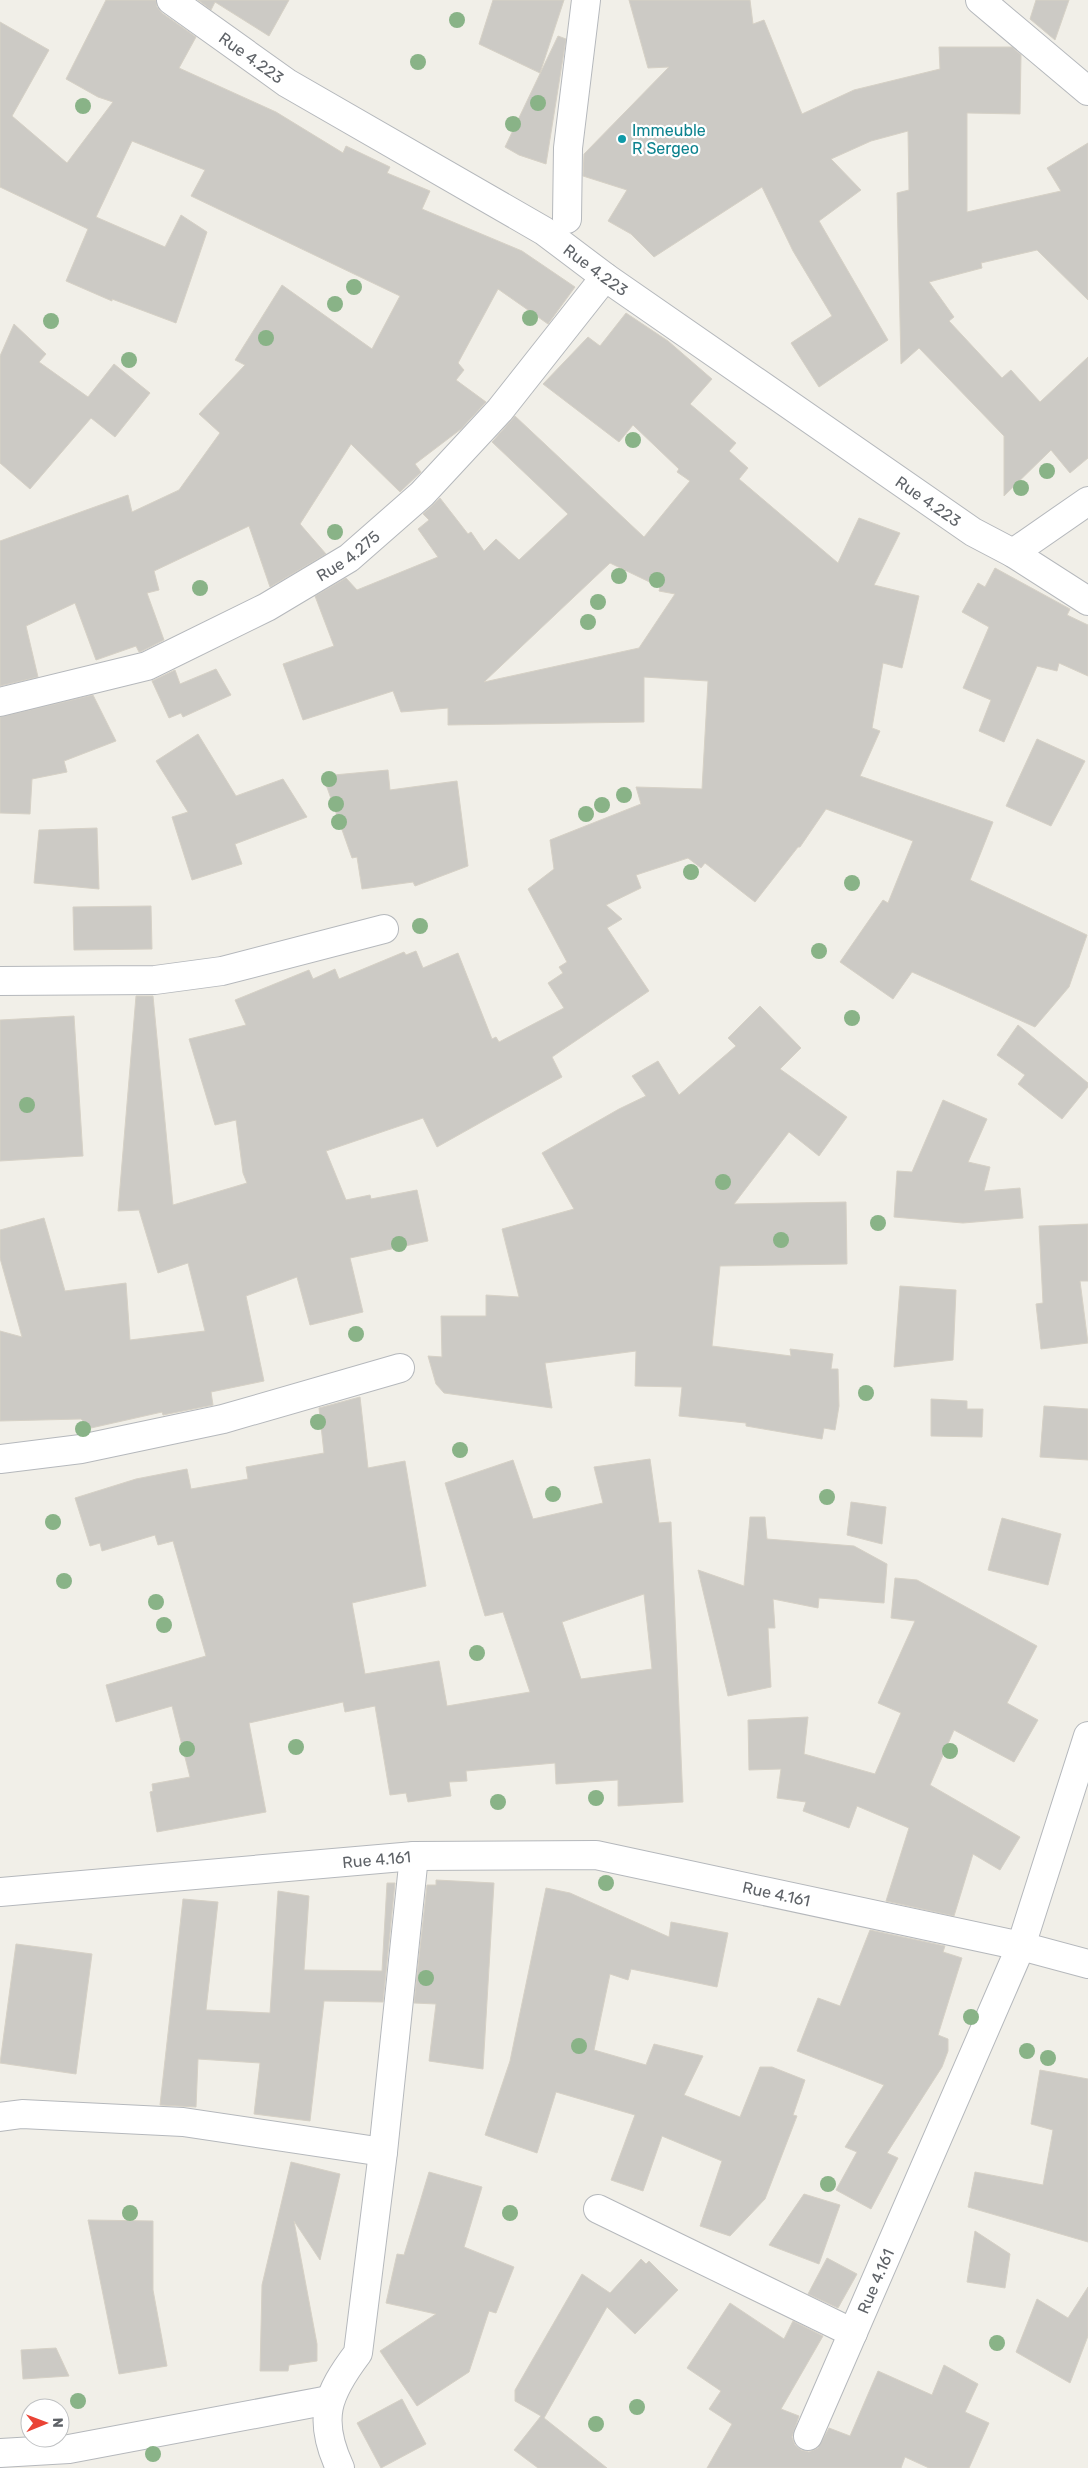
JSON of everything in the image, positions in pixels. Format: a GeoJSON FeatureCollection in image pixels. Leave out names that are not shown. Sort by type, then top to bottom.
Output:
{"type":"FeatureCollection","features":[{"type":"Feature","properties":{"kind":"street","name":"Rue 4.223"},"geometry":{"type":"LineString","coordinates":[[170,0],[287,83],[544,231],[605,277],[974,532],[1013,553],[1088,601]]}},
{"type":"Feature","properties":{"kind":"street"},"geometry":{"type":"LineString","coordinates":[[567,219],[568,148],[586,0]]}},
{"type":"Feature","properties":{"kind":"street"},"geometry":{"type":"LineString","coordinates":[[980,0],[1088,91]]}},
{"type":"Feature","properties":{"kind":"street","name":"Rue 4.275"},"geometry":{"type":"LineString","coordinates":[[0,702],[147,666],[267,607],[349,558],[422,494],[493,417],[605,277]]}},
{"type":"Feature","properties":{"kind":"street"},"geometry":{"type":"LineString","coordinates":[[1013,553],[1088,501]]}},
{"type":"Feature","properties":{"kind":"street"},"geometry":{"type":"LineString","coordinates":[[0,981],[155,980],[222,971],[384,929]]}},
{"type":"Feature","properties":{"kind":"street"},"geometry":{"type":"LineString","coordinates":[[0,1459],[81,1449],[223,1419],[400,1368]]}},
{"type":"Feature","properties":{"kind":"street"},"geometry":{"type":"LineString","coordinates":[[1088,1736],[1021,1946],[1088,1964]]}},
{"type":"Feature","properties":{"kind":"street","name":"Rue 4.161"},"geometry":{"type":"LineString","coordinates":[[0,1892],[414,1856],[596,1855],[1021,1946],[808,2436]]}},
{"type":"Feature","properties":{"kind":"street"},"geometry":{"type":"LineString","coordinates":[[340,2468],[327,2433],[328,2400],[342,2374],[358,2353],[383,2152],[414,1856]]}},
{"type":"Feature","properties":{"kind":"street"},"geometry":{"type":"LineString","coordinates":[[0,2117],[22,2114],[183,2122],[383,2152]]}},
{"type":"Feature","properties":{"kind":"street"},"geometry":{"type":"LineString","coordinates":[[598,2209],[853,2333]]}},
{"type":"Feature","properties":{"kind":"street"},"geometry":{"type":"LineString","coordinates":[[0,2453],[69,2449],[328,2400]]}},
{"type":"Feature","properties":{"kind":"building"},"geometry":{"type":"Polygon","coordinates":[[[106,0],[156,0],[157,7],[162,13],[196,37],[179,68],[276,112],[343,153],[346,146],[390,167],[387,173],[430,191],[422,209],[522,251],[575,287],[548,324],[498,289],[458,363],[464,370],[456,380],[486,402],[461,429],[415,464],[421,472],[400,492],[351,444],[300,524],[326,554],[270,587],[249,526],[154,571],[159,590],[147,593],[164,640],[139,652],[136,646],[96,660],[75,603],[26,626],[38,677],[0,686],[0,541],[128,495],[132,512],[179,490],[220,433],[199,414],[245,365],[235,360],[282,285],[372,349],[400,296],[191,196],[205,170],[132,141],[96,217],[165,247],[181,215],[207,232],[176,323],[112,299],[112,301],[66,281],[88,229],[0,187],[0,22],[49,50],[12,116],[67,163],[113,102],[98,97],[66,79],[106,0]]]}},
{"type":"Feature","properties":{"kind":"building"},"geometry":{"type":"Polygon","coordinates":[[[198,0],[289,0],[269,36],[215,2],[211,10],[198,0]]]}},
{"type":"Feature","properties":{"kind":"building"},"geometry":{"type":"Polygon","coordinates":[[[493,0],[564,0],[540,73],[479,44],[493,0]]]}},
{"type":"Feature","properties":{"kind":"building"},"geometry":{"type":"Polygon","coordinates":[[[629,0],[750,0],[753,24],[764,20],[802,114],[854,90],[940,69],[939,47],[1012,47],[1021,55],[1020,114],[967,113],[967,212],[1061,191],[1047,168],[1088,143],[1088,300],[1037,250],[981,263],[982,268],[929,282],[954,317],[949,321],[1002,378],[1011,370],[1040,402],[1088,357],[1088,458],[1070,473],[1051,450],[1004,496],[1004,436],[919,348],[901,364],[897,193],[909,190],[908,131],[871,141],[831,159],[861,190],[819,221],[888,340],[819,387],[791,343],[832,316],[793,251],[762,187],[654,257],[631,234],[608,221],[627,190],[583,176],[584,154],[669,67],[648,68],[629,0]]]}},
{"type":"Feature","properties":{"kind":"building"},"geometry":{"type":"Polygon","coordinates":[[[1036,0],[1069,0],[1055,40],[1030,19],[1036,0]]]}},
{"type":"Feature","properties":{"kind":"building"},"geometry":{"type":"Polygon","coordinates":[[[558,36],[566,39],[546,164],[519,155],[505,147],[558,36]]]}},
{"type":"Feature","properties":{"kind":"building"},"geometry":{"type":"Polygon","coordinates":[[[626,313],[668,341],[712,379],[690,404],[736,443],[729,451],[748,468],[739,479],[838,563],[859,518],[900,533],[874,585],[919,596],[902,668],[883,663],[872,728],[880,731],[860,776],[993,822],[970,880],[1087,935],[1069,987],[1035,1027],[912,972],[893,999],[840,962],[883,900],[888,903],[913,841],[826,809],[800,847],[798,847],[755,902],[705,863],[701,868],[688,858],[636,875],[641,888],[606,905],[622,919],[607,928],[649,991],[552,1057],[562,1077],[437,1147],[423,1118],[326,1151],[346,1200],[370,1195],[371,1199],[417,1190],[428,1241],[350,1258],[363,1312],[310,1325],[297,1277],[246,1296],[264,1381],[211,1392],[213,1405],[163,1415],[162,1412],[91,1428],[81,1419],[0,1421],[0,1331],[22,1337],[0,1258],[0,1230],[44,1218],[65,1291],[126,1283],[130,1340],[205,1331],[188,1263],[158,1273],[139,1210],[118,1211],[136,996],[153,996],[173,1205],[247,1183],[243,1173],[236,1120],[215,1125],[189,1039],[246,1025],[235,1000],[309,970],[313,979],[335,969],[339,979],[404,952],[406,955],[416,951],[423,968],[458,953],[492,1039],[496,1037],[499,1042],[564,1008],[548,983],[563,973],[559,967],[567,962],[528,889],[554,869],[550,840],[641,804],[636,787],[702,789],[708,681],[644,677],[644,722],[448,725],[448,708],[401,712],[393,691],[303,720],[283,664],[334,646],[315,596],[346,578],[357,590],[438,557],[418,529],[429,520],[423,514],[440,498],[468,534],[471,532],[484,551],[496,539],[519,560],[568,514],[492,442],[515,416],[644,537],[690,481],[677,472],[679,469],[633,425],[619,442],[543,384],[588,337],[600,346],[626,313]],[[610,563],[484,682],[639,648],[675,594],[659,591],[660,587],[610,563]]]}},
{"type":"Feature","properties":{"kind":"building"},"geometry":{"type":"Polygon","coordinates":[[[14,324],[46,354],[39,362],[88,397],[114,364],[150,393],[115,437],[91,418],[30,489],[0,463],[0,356],[14,324]]]}},
{"type":"Feature","properties":{"kind":"building"},"geometry":{"type":"Polygon","coordinates":[[[995,568],[1070,609],[1067,615],[1088,625],[1088,676],[1059,663],[1057,671],[1037,666],[1004,742],[979,731],[991,700],[963,688],[989,627],[962,612],[978,583],[985,587],[995,568]]]}},
{"type":"Feature","properties":{"kind":"building"},"geometry":{"type":"Polygon","coordinates":[[[216,669],[231,695],[183,717],[181,713],[169,718],[152,681],[175,670],[180,684],[216,669]]]}},
{"type":"Feature","properties":{"kind":"building"},"geometry":{"type":"Polygon","coordinates":[[[93,695],[116,741],[64,761],[67,772],[32,779],[30,814],[0,813],[0,717],[93,695]]]}},
{"type":"Feature","properties":{"kind":"building"},"geometry":{"type":"Polygon","coordinates":[[[198,734],[236,796],[283,779],[307,817],[235,844],[242,864],[192,880],[172,817],[188,812],[156,761],[198,734]]]}},
{"type":"Feature","properties":{"kind":"building"},"geometry":{"type":"Polygon","coordinates":[[[1037,739],[1085,761],[1051,826],[1006,806],[1037,739]]]}},
{"type":"Feature","properties":{"kind":"building"},"geometry":{"type":"Polygon","coordinates":[[[388,770],[390,790],[457,781],[468,866],[415,886],[413,882],[362,889],[357,857],[352,858],[323,776],[388,770]]]}},
{"type":"Feature","properties":{"kind":"building"},"geometry":{"type":"Polygon","coordinates":[[[97,828],[99,889],[34,883],[39,830],[97,828]]]}},
{"type":"Feature","properties":{"kind":"building"},"geometry":{"type":"Polygon","coordinates":[[[151,906],[152,949],[74,950],[73,907],[151,906]]]}},
{"type":"Feature","properties":{"kind":"building"},"geometry":{"type":"Polygon","coordinates":[[[760,1006],[801,1048],[780,1069],[847,1117],[819,1156],[789,1132],[734,1204],[846,1202],[847,1264],[720,1266],[712,1346],[791,1356],[790,1349],[833,1354],[831,1369],[838,1369],[839,1406],[835,1430],[824,1428],[822,1439],[746,1426],[746,1423],[679,1416],[682,1387],[635,1386],[636,1351],[545,1363],[552,1408],[444,1393],[436,1384],[428,1356],[442,1357],[441,1316],[486,1316],[486,1295],[519,1297],[502,1229],[574,1209],[542,1153],[619,1109],[646,1096],[632,1076],[658,1061],[679,1095],[736,1046],[728,1038],[760,1006]]]}},
{"type":"Feature","properties":{"kind":"building"},"geometry":{"type":"Polygon","coordinates":[[[74,1016],[83,1156],[0,1161],[0,1020],[74,1016]]]}},
{"type":"Feature","properties":{"kind":"building"},"geometry":{"type":"Polygon","coordinates":[[[1018,1025],[1088,1083],[1088,1087],[1062,1119],[1018,1084],[1025,1075],[997,1055],[1018,1025]]]}},
{"type":"Feature","properties":{"kind":"building"},"geometry":{"type":"Polygon","coordinates":[[[943,1100],[987,1119],[968,1162],[990,1167],[984,1191],[1020,1188],[1023,1218],[963,1223],[894,1217],[897,1171],[912,1172],[943,1100]]]}},
{"type":"Feature","properties":{"kind":"building"},"geometry":{"type":"Polygon","coordinates":[[[1088,1224],[1088,1281],[1080,1281],[1088,1343],[1041,1349],[1036,1304],[1043,1303],[1039,1226],[1088,1224]]]}},
{"type":"Feature","properties":{"kind":"building"},"geometry":{"type":"Polygon","coordinates":[[[900,1286],[956,1290],[953,1360],[894,1367],[900,1286]]]}},
{"type":"Feature","properties":{"kind":"building"},"geometry":{"type":"Polygon","coordinates":[[[360,1397],[368,1468],[405,1461],[426,1586],[352,1603],[365,1674],[439,1661],[447,1706],[530,1692],[503,1612],[485,1616],[445,1483],[513,1460],[533,1519],[603,1503],[594,1467],[650,1459],[659,1523],[671,1522],[683,1802],[618,1806],[618,1780],[556,1784],[555,1763],[466,1771],[467,1781],[449,1782],[451,1796],[408,1802],[406,1793],[390,1795],[375,1706],[345,1712],[343,1702],[249,1723],[266,1812],[157,1832],[150,1792],[153,1791],[152,1784],[190,1777],[172,1706],[116,1722],[106,1685],[206,1656],[173,1541],[158,1545],[155,1535],[102,1551],[100,1543],[90,1546],[75,1498],[136,1479],[187,1469],[191,1489],[248,1479],[246,1467],[324,1453],[319,1408],[360,1397]],[[644,1594],[562,1622],[581,1679],[652,1669],[644,1594]]]}},
{"type":"Feature","properties":{"kind":"building"},"geometry":{"type":"Polygon","coordinates":[[[931,1399],[967,1401],[967,1409],[983,1409],[982,1437],[931,1436],[931,1399]]]}},
{"type":"Feature","properties":{"kind":"building"},"geometry":{"type":"Polygon","coordinates":[[[1044,1406],[1088,1409],[1088,1460],[1040,1457],[1044,1406]]]}},
{"type":"Feature","properties":{"kind":"building"},"geometry":{"type":"Polygon","coordinates":[[[851,1502],[886,1507],[882,1544],[847,1535],[851,1502]]]}},
{"type":"Feature","properties":{"kind":"building"},"geometry":{"type":"Polygon","coordinates":[[[750,1517],[765,1517],[767,1539],[854,1546],[887,1564],[884,1603],[819,1598],[818,1608],[773,1599],[775,1628],[768,1628],[771,1687],[728,1696],[698,1570],[744,1586],[750,1517]]]}},
{"type":"Feature","properties":{"kind":"building"},"geometry":{"type":"Polygon","coordinates":[[[1002,1518],[1061,1534],[1048,1585],[988,1570],[1002,1518]]]}},
{"type":"Feature","properties":{"kind":"building"},"geometry":{"type":"Polygon","coordinates":[[[895,1578],[917,1580],[1037,1646],[1007,1703],[1038,1720],[1014,1762],[954,1730],[930,1785],[1020,1837],[1000,1870],[973,1854],[954,1916],[886,1901],[909,1828],[857,1806],[849,1828],[803,1811],[806,1802],[777,1798],[781,1769],[749,1770],[748,1720],[808,1717],[804,1754],[875,1774],[901,1713],[878,1703],[915,1621],[891,1618],[895,1578]]]}},
{"type":"Feature","properties":{"kind":"building"},"geometry":{"type":"Polygon","coordinates":[[[436,1880],[494,1883],[483,2069],[429,2061],[436,2004],[414,2003],[427,1885],[436,1885],[436,1880]]]}},
{"type":"Feature","properties":{"kind":"building"},"geometry":{"type":"Polygon","coordinates":[[[387,1883],[395,1883],[383,2002],[324,2001],[310,2121],[254,2114],[260,2063],[198,2059],[196,2107],[160,2105],[183,1899],[218,1902],[206,2010],[270,2013],[278,1891],[309,1896],[304,1970],[382,1971],[387,1883]]]}},
{"type":"Feature","properties":{"kind":"building"},"geometry":{"type":"Polygon","coordinates":[[[546,1888],[570,1893],[669,1937],[671,1922],[728,1933],[717,1987],[631,1969],[628,1980],[610,1974],[594,2050],[646,2065],[654,2044],[703,2056],[684,2095],[740,2117],[760,2067],[772,2067],[805,2080],[793,2115],[797,2116],[765,2199],[730,2236],[700,2226],[722,2161],[662,2136],[643,2191],[611,2180],[635,2115],[556,2092],[537,2153],[485,2135],[510,2061],[546,1888]]]}},
{"type":"Feature","properties":{"kind":"building"},"geometry":{"type":"Polygon","coordinates":[[[870,1930],[945,1946],[943,1952],[962,1958],[938,2035],[948,2039],[948,2051],[942,2067],[887,2153],[898,2158],[871,2209],[836,2190],[857,2152],[845,2147],[884,2085],[797,2051],[818,1998],[840,2006],[870,1930]]]}},
{"type":"Feature","properties":{"kind":"building"},"geometry":{"type":"Polygon","coordinates":[[[16,1944],[92,1954],[76,2074],[0,2063],[16,1944]]]}},
{"type":"Feature","properties":{"kind":"building"},"geometry":{"type":"Polygon","coordinates":[[[1040,2070],[1088,2079],[1088,2242],[968,2207],[975,2172],[1043,2185],[1053,2130],[1031,2124],[1040,2070]]]}},
{"type":"Feature","properties":{"kind":"building"},"geometry":{"type":"Polygon","coordinates":[[[291,2162],[340,2174],[320,2260],[294,2221],[317,2344],[317,2361],[289,2365],[288,2371],[260,2371],[262,2285],[291,2162]]]}},
{"type":"Feature","properties":{"kind":"building"},"geometry":{"type":"Polygon","coordinates":[[[429,2172],[482,2187],[464,2247],[514,2267],[496,2313],[489,2311],[469,2372],[417,2406],[380,2351],[436,2314],[386,2303],[397,2254],[404,2255],[429,2172]]]}},
{"type":"Feature","properties":{"kind":"building"},"geometry":{"type":"Polygon","coordinates":[[[804,2194],[840,2205],[819,2264],[769,2245],[804,2194]]]}},
{"type":"Feature","properties":{"kind":"building"},"geometry":{"type":"Polygon","coordinates":[[[88,2220],[153,2221],[153,2290],[167,2366],[119,2374],[88,2220]]]}},
{"type":"Feature","properties":{"kind":"building"},"geometry":{"type":"Polygon","coordinates":[[[975,2231],[1010,2254],[1005,2288],[967,2282],[975,2231]]]}},
{"type":"Feature","properties":{"kind":"building"},"geometry":{"type":"Polygon","coordinates":[[[827,2258],[857,2274],[838,2308],[808,2294],[827,2258]]]}},
{"type":"Feature","properties":{"kind":"building"},"geometry":{"type":"Polygon","coordinates":[[[641,2259],[646,2264],[649,2261],[678,2290],[635,2334],[607,2307],[544,2418],[607,2468],[538,2468],[514,2450],[541,2416],[515,2401],[515,2390],[582,2274],[610,2293],[641,2259]]]}},
{"type":"Feature","properties":{"kind":"building"},"geometry":{"type":"Polygon","coordinates":[[[1088,2287],[1088,2336],[1070,2383],[1016,2352],[1037,2299],[1068,2318],[1088,2287]]]}},
{"type":"Feature","properties":{"kind":"building"},"geometry":{"type":"Polygon","coordinates":[[[730,2303],[784,2339],[793,2321],[823,2336],[781,2409],[799,2416],[792,2437],[795,2445],[801,2450],[809,2452],[818,2448],[829,2428],[850,2436],[878,2371],[932,2395],[944,2365],[978,2384],[965,2412],[989,2423],[969,2468],[929,2468],[905,2457],[901,2468],[707,2468],[732,2424],[709,2409],[721,2391],[687,2368],[730,2303]]]}},
{"type":"Feature","properties":{"kind":"building"},"geometry":{"type":"Polygon","coordinates":[[[56,2348],[69,2376],[23,2379],[21,2350],[56,2348]]]}},
{"type":"Feature","properties":{"kind":"building"},"geometry":{"type":"Polygon","coordinates":[[[402,2399],[426,2444],[381,2468],[357,2423],[402,2399]]]}},
{"type":"Feature","properties":{"kind":"place","name":"Immeuble R Sergeo"},"geometry":{"type":"Point","coordinates":[622,139]}}]}
